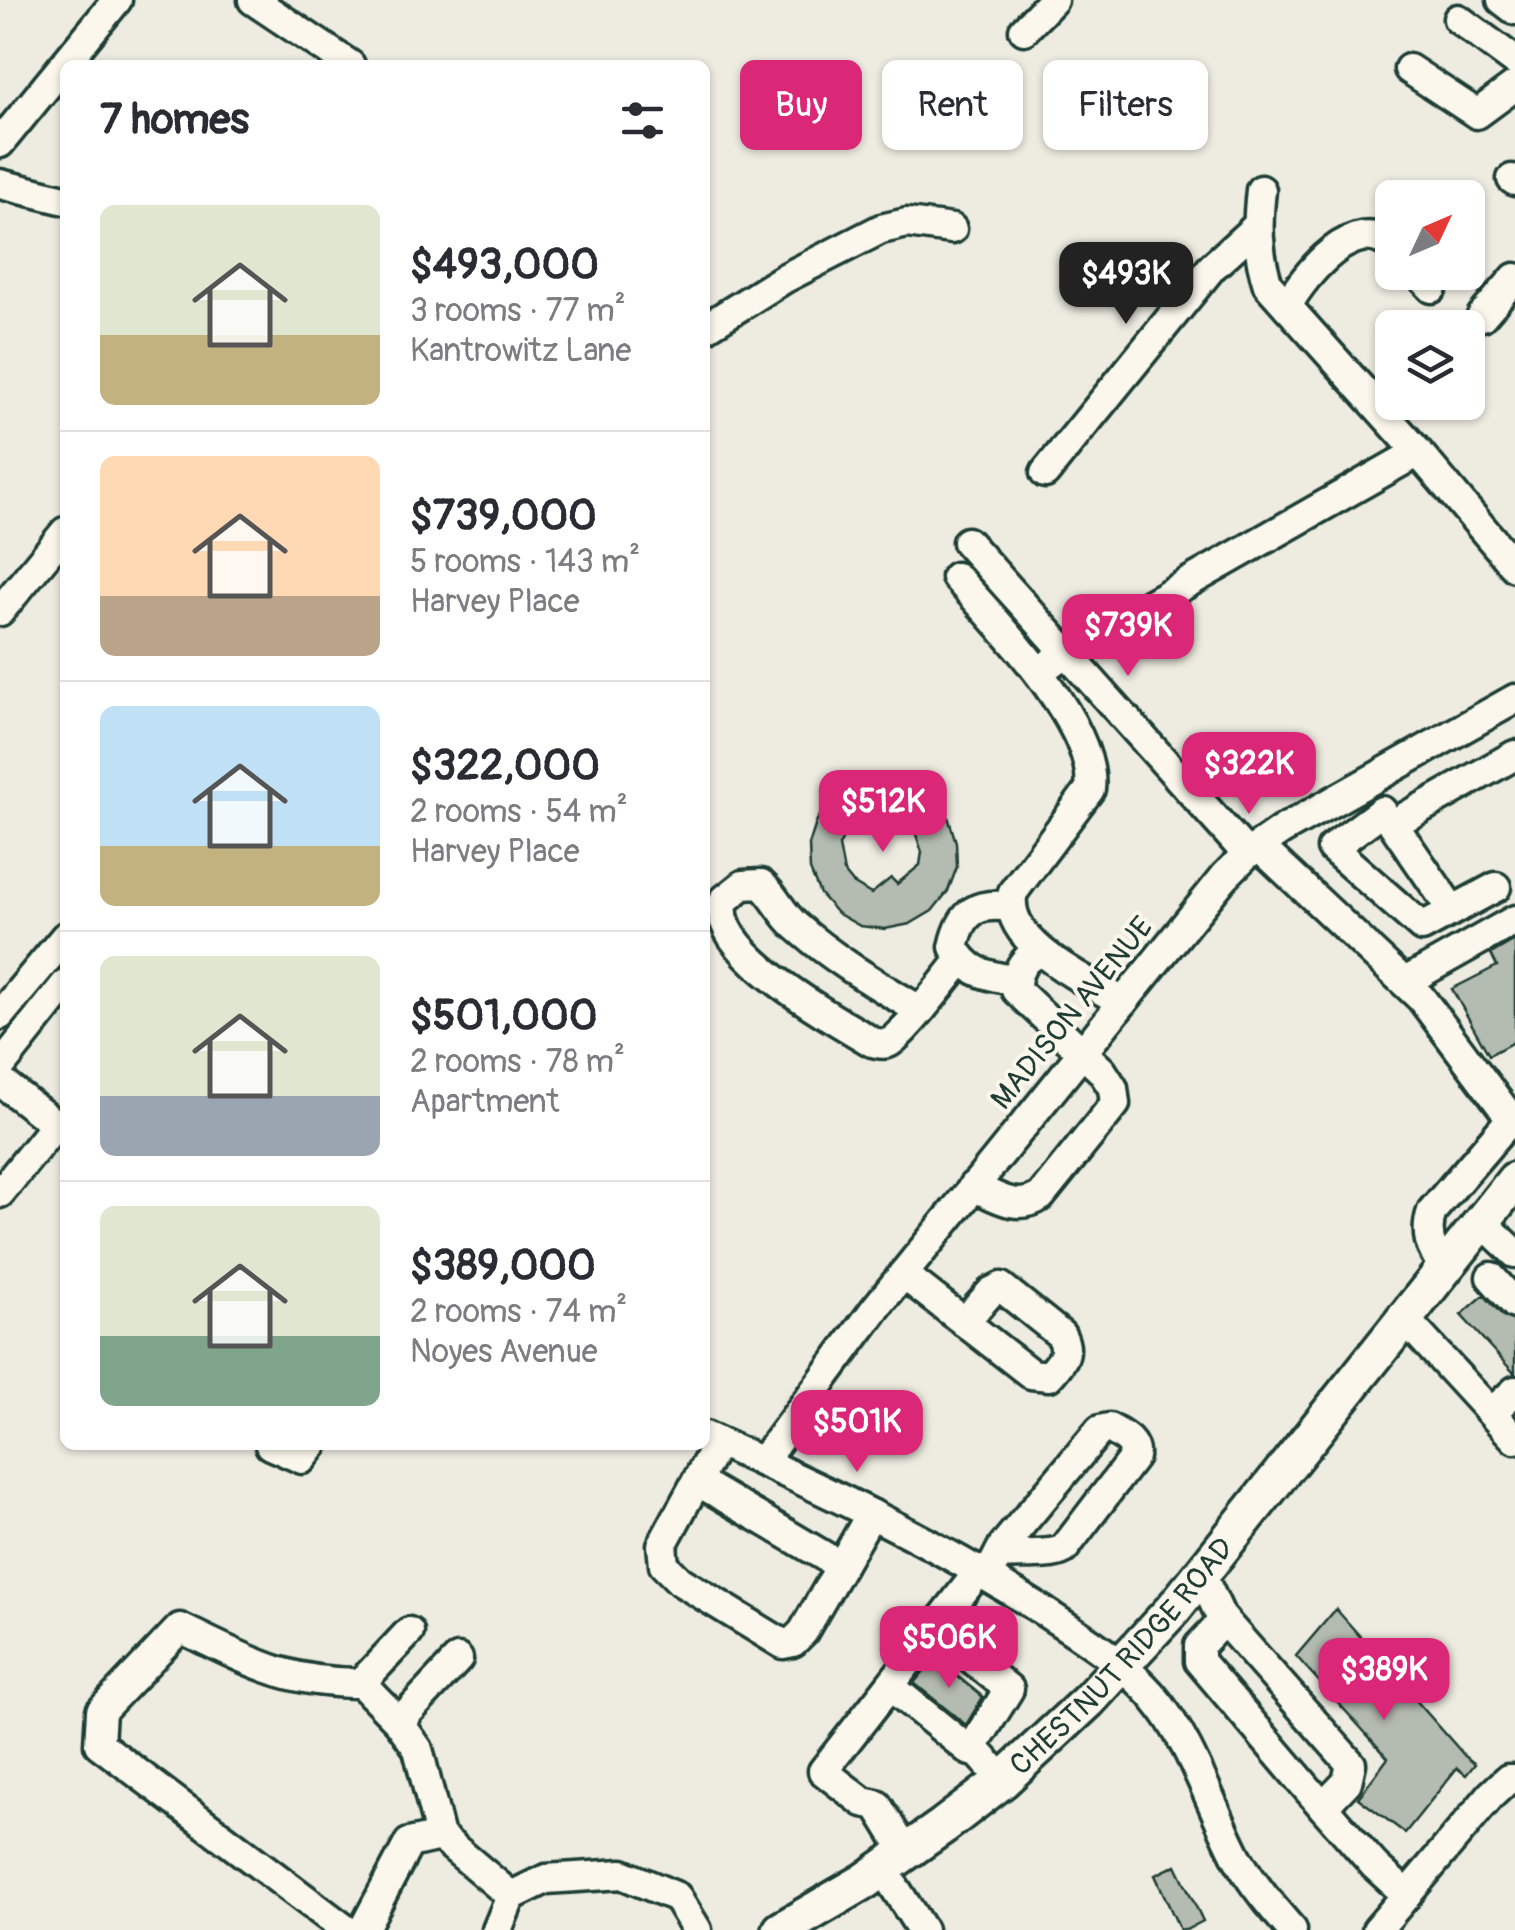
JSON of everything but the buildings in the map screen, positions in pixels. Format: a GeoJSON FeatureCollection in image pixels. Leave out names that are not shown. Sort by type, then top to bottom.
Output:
{"type":"FeatureCollection","features":[{"type":"Feature","properties":{"kind":"main road","name":"CHESTNUT RIDGE ROAD"},"geometry":{"type":"LineString","coordinates":[[781,1930],[894,1861],[1003,1780],[1121,1667],[1176,1606],[1515,1180]]}},
{"type":"Feature","properties":{"kind":"street"},"geometry":{"type":"LineString","coordinates":[[68,60],[117,0]]}},
{"type":"Feature","properties":{"kind":"street"},"geometry":{"type":"LineString","coordinates":[[253,0],[336,60]]}},
{"type":"Feature","properties":{"kind":"street"},"geometry":{"type":"LineString","coordinates":[[1024,30],[1053,0]]}},
{"type":"Feature","properties":{"kind":"street"},"geometry":{"type":"LineString","coordinates":[[1502,0],[1515,10]]}},
{"type":"Feature","properties":{"kind":"street"},"geometry":{"type":"LineString","coordinates":[[1458,18],[1515,61]]}},
{"type":"Feature","properties":{"kind":"street"},"geometry":{"type":"LineString","coordinates":[[1410,69],[1477,114],[1515,86]]}},
{"type":"Feature","properties":{"kind":"street"},"geometry":{"type":"LineString","coordinates":[[0,144],[60,70]]}},
{"type":"Feature","properties":{"kind":"street"},"geometry":{"type":"LineString","coordinates":[[0,184],[60,199]]}},
{"type":"Feature","properties":{"kind":"street"},"geometry":{"type":"LineString","coordinates":[[1261,190],[1256,227],[1258,256],[1268,285],[1514,562]]}},
{"type":"Feature","properties":{"kind":"street"},"geometry":{"type":"LineString","coordinates":[[710,325],[785,278],[881,229],[908,223],[952,229]]}},
{"type":"Feature","properties":{"kind":"street"},"geometry":{"type":"LineString","coordinates":[[1045,474],[1212,267],[1256,227]]}},
{"type":"Feature","properties":{"kind":"street"},"geometry":{"type":"LineString","coordinates":[[1287,306],[1312,267],[1342,247],[1375,236]]}},
{"type":"Feature","properties":{"kind":"street"},"geometry":{"type":"LineString","coordinates":[[1485,313],[1515,278]]}},
{"type":"Feature","properties":{"kind":"street"},"geometry":{"type":"LineString","coordinates":[[1040,671],[1066,652],[1418,452]]}},
{"type":"Feature","properties":{"kind":"street"},"geometry":{"type":"LineString","coordinates":[[0,612],[60,538]]}},
{"type":"Feature","properties":{"kind":"street"},"geometry":{"type":"LineString","coordinates":[[967,542],[1253,850],[1405,982],[1513,1122],[1432,1210],[1428,1224],[1430,1243],[1444,1266]]}},
{"type":"Feature","properties":{"kind":"street"},"geometry":{"type":"LineString","coordinates":[[956,577],[1040,671],[1074,731],[1092,776],[1090,790],[1014,892],[1012,907],[1040,953],[1122,1002]]}},
{"type":"Feature","properties":{"kind":"street"},"geometry":{"type":"LineString","coordinates":[[1496,887],[1422,927],[1332,848],[1515,753],[1506,704]]}},
{"type":"Feature","properties":{"kind":"street","name":"MADISON AVENUE"},"geometry":{"type":"LineString","coordinates":[[762,1462],[973,1186],[1122,1002],[1253,850],[1506,704]]}},
{"type":"Feature","properties":{"kind":"street"},"geometry":{"type":"LineString","coordinates":[[1360,786],[1452,910]]}},
{"type":"Feature","properties":{"kind":"street"},"geometry":{"type":"LineString","coordinates":[[919,1010],[814,941],[792,922],[761,884],[744,885],[724,900],[722,917],[753,964],[872,1042],[885,1045],[894,1040],[962,960]]}},
{"type":"Feature","properties":{"kind":"street"},"geometry":{"type":"LineString","coordinates":[[973,1186],[1011,1204],[1028,1205],[1041,1196],[1115,1104],[1114,1088],[1102,1071],[1016,985],[985,975],[962,960],[954,947],[960,923],[976,909],[992,904],[1012,907]]}},
{"type":"Feature","properties":{"kind":"street"},"geometry":{"type":"LineString","coordinates":[[1405,982],[1515,920]]}},
{"type":"Feature","properties":{"kind":"street"},"geometry":{"type":"LineString","coordinates":[[0,1016],[60,943]]}},
{"type":"Feature","properties":{"kind":"street"},"geometry":{"type":"LineString","coordinates":[[1016,985],[1026,960],[1040,953]]}},
{"type":"Feature","properties":{"kind":"street"},"geometry":{"type":"LineString","coordinates":[[0,1067],[60,991]]}},
{"type":"Feature","properties":{"kind":"street"},"geometry":{"type":"LineString","coordinates":[[0,1081],[60,1128],[0,1193]]}},
{"type":"Feature","properties":{"kind":"street"},"geometry":{"type":"LineString","coordinates":[[1480,1220],[1515,1253]]}},
{"type":"Feature","properties":{"kind":"street"},"geometry":{"type":"LineString","coordinates":[[903,1274],[964,1322]]}},
{"type":"Feature","properties":{"kind":"street"},"geometry":{"type":"LineString","coordinates":[[1491,1277],[1515,1304]]}},
{"type":"Feature","properties":{"kind":"street"},"geometry":{"type":"LineString","coordinates":[[1404,1318],[1515,1439]]}},
{"type":"Feature","properties":{"kind":"street"},"geometry":{"type":"LineString","coordinates":[[1491,1413],[1515,1391]]}},
{"type":"Feature","properties":{"kind":"street"},"geometry":{"type":"LineString","coordinates":[[711,1439],[871,1514],[1003,1556],[1090,1642],[1150,1693],[1166,1714],[1239,1860],[1284,1928]]}},
{"type":"Feature","properties":{"kind":"street"},"geometry":{"type":"LineString","coordinates":[[281,1450],[302,1459],[309,1450]]}},
{"type":"Feature","properties":{"kind":"street"},"geometry":{"type":"LineString","coordinates":[[707,1450],[696,1481],[662,1545],[664,1565],[680,1581],[783,1644],[793,1642],[803,1632],[871,1514]]}},
{"type":"Feature","properties":{"kind":"street"},"geometry":{"type":"LineString","coordinates":[[696,1481],[841,1566]]}},
{"type":"Feature","properties":{"kind":"street"},"geometry":{"type":"LineString","coordinates":[[922,1930],[877,1805],[863,1802],[824,1771],[934,1628],[1003,1556]]}},
{"type":"Feature","properties":{"kind":"street"},"geometry":{"type":"LineString","coordinates":[[1200,1574],[1222,1618],[1352,1764],[1347,1782],[1323,1806]]}},
{"type":"Feature","properties":{"kind":"street"},"geometry":{"type":"LineString","coordinates":[[1176,1606],[1222,1618]]}},
{"type":"Feature","properties":{"kind":"street"},"geometry":{"type":"LineString","coordinates":[[1222,1618],[1200,1646],[1199,1660],[1376,1866],[1407,1895]]}},
{"type":"Feature","properties":{"kind":"street"},"geometry":{"type":"LineString","coordinates":[[346,1930],[99,1744],[100,1711],[180,1628],[262,1668],[320,1683],[362,1683],[418,1749],[440,1836],[511,1896]]}},
{"type":"Feature","properties":{"kind":"street"},"geometry":{"type":"LineString","coordinates":[[890,1686],[970,1752],[974,1747],[1009,1689],[934,1628]]}},
{"type":"Feature","properties":{"kind":"street"},"geometry":{"type":"LineString","coordinates":[[362,1683],[408,1632]]}},
{"type":"Feature","properties":{"kind":"street"},"geometry":{"type":"LineString","coordinates":[[399,1722],[458,1659]]}},
{"type":"Feature","properties":{"kind":"street"},"geometry":{"type":"LineString","coordinates":[[974,1747],[1003,1780]]}},
{"type":"Feature","properties":{"kind":"street"},"geometry":{"type":"LineString","coordinates":[[1378,1930],[1491,1795],[1508,1779],[1515,1778]]}},
{"type":"Feature","properties":{"kind":"street"},"geometry":{"type":"LineString","coordinates":[[364,1930],[409,1843],[440,1836]]}},
{"type":"Feature","properties":{"kind":"street"},"geometry":{"type":"LineString","coordinates":[[497,1930],[511,1896],[546,1879],[622,1874],[677,1897],[697,1930]]}}]}
